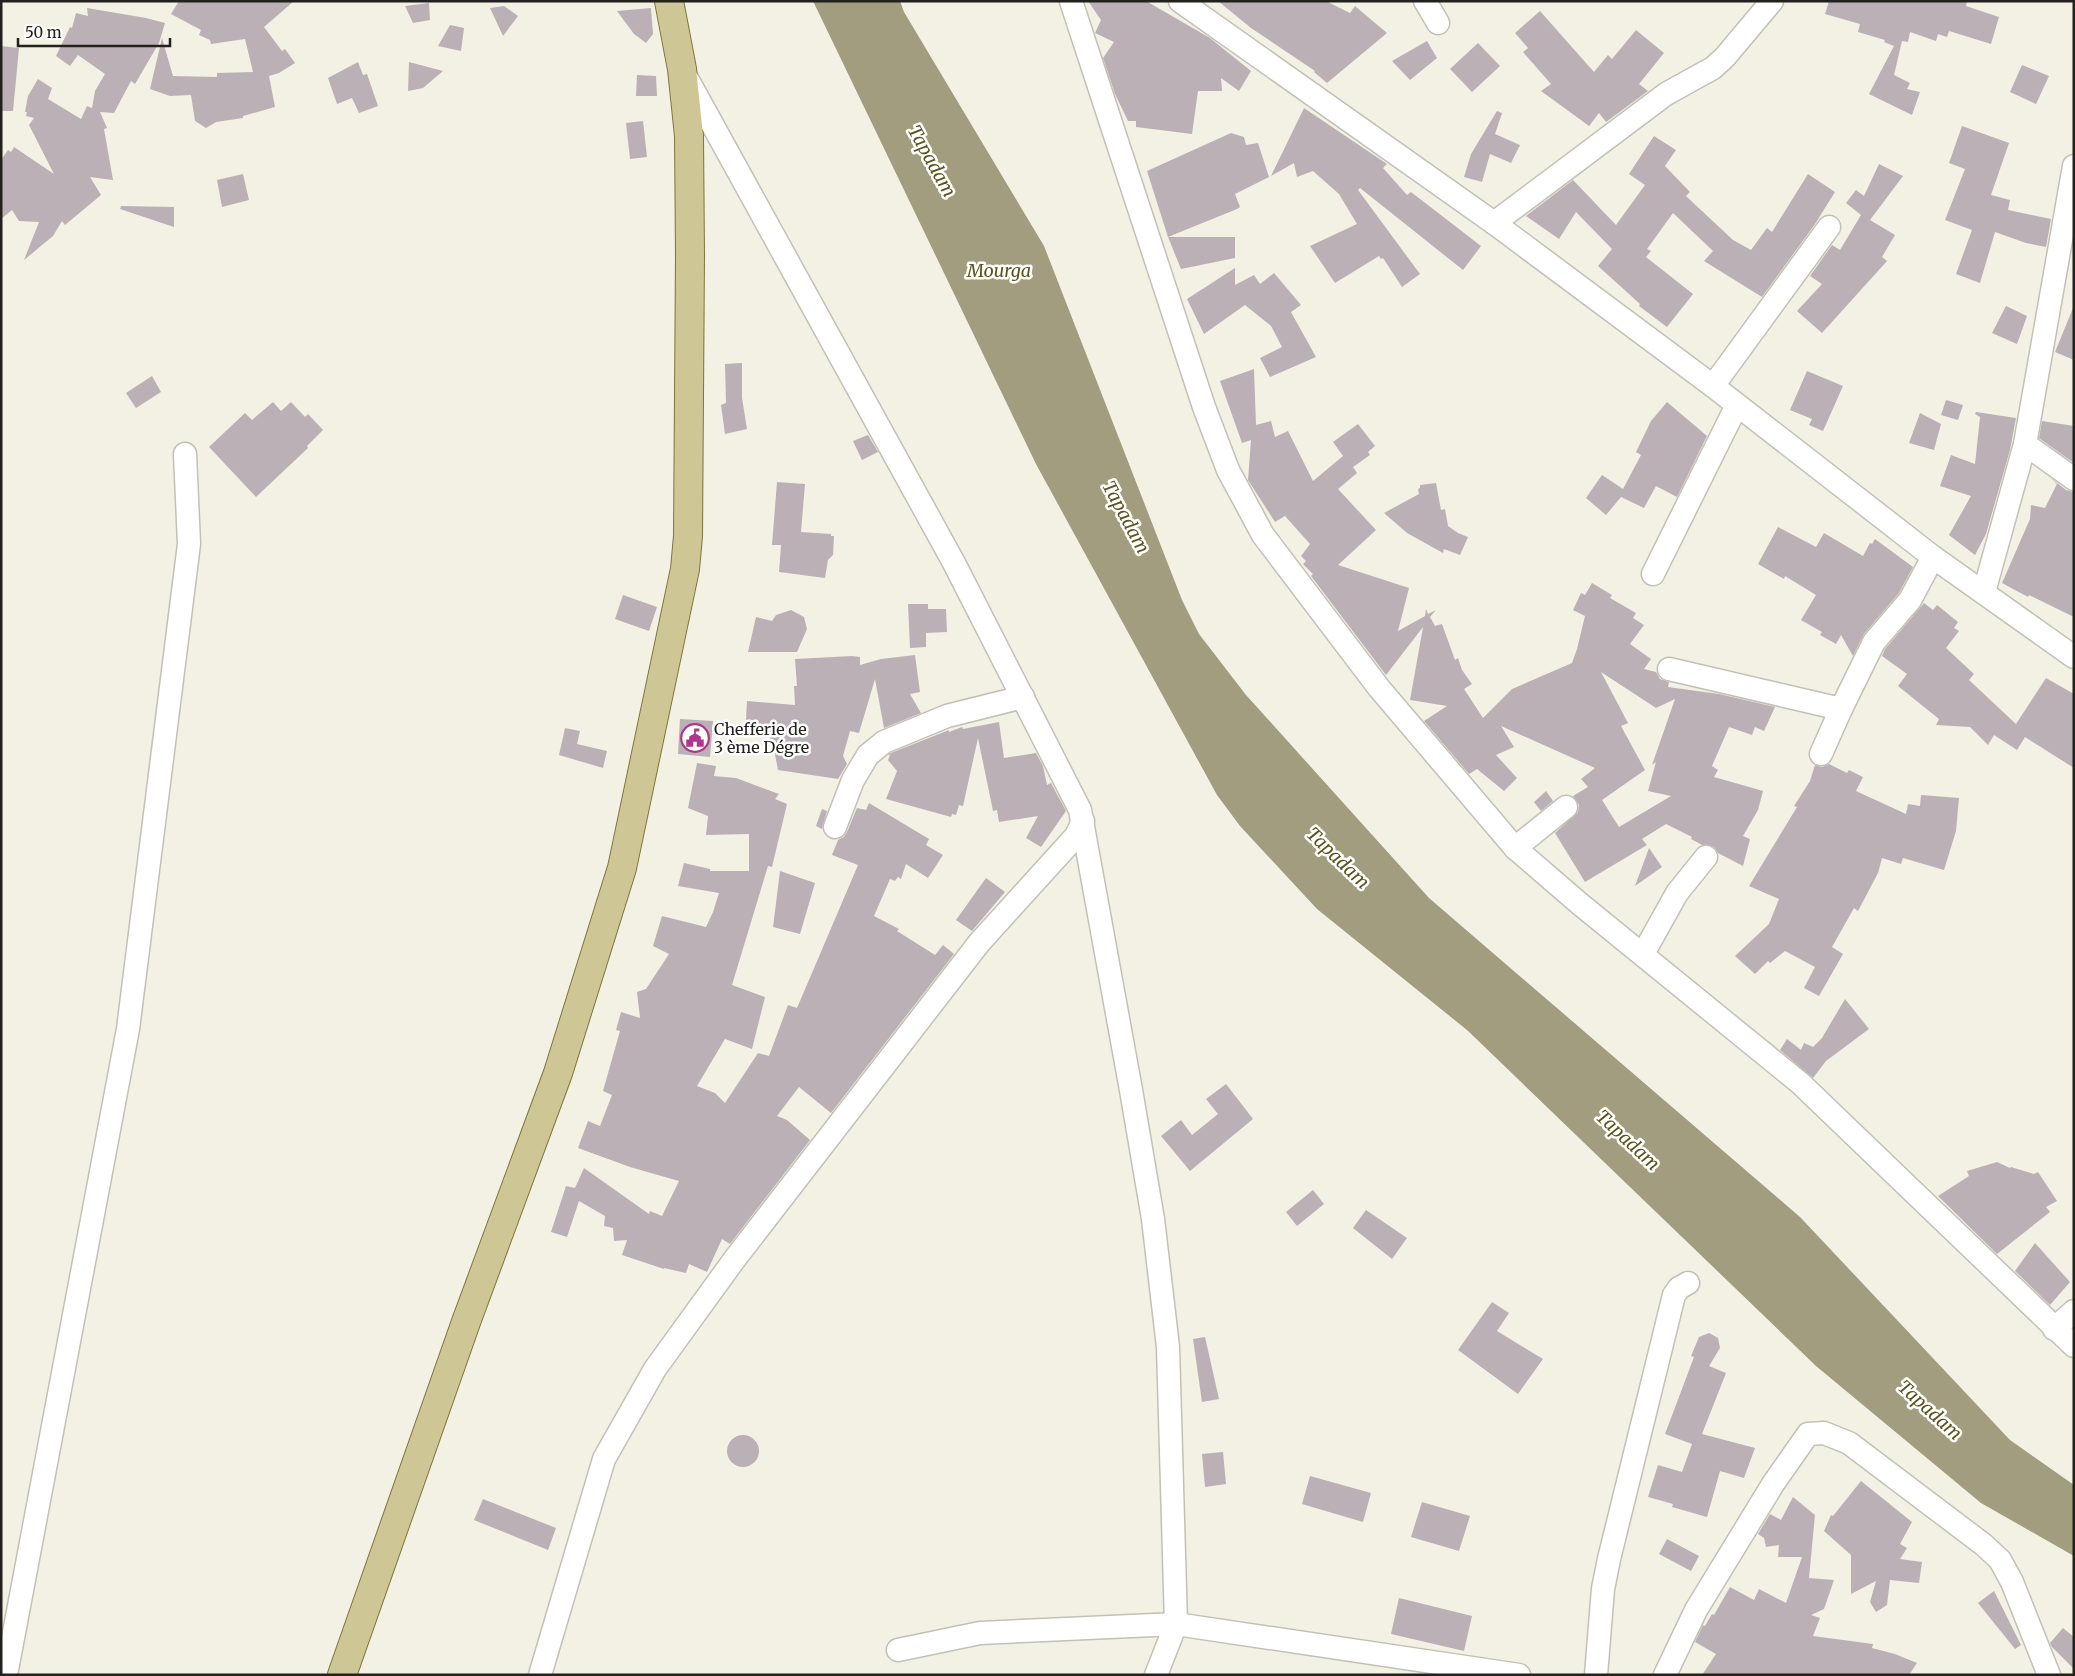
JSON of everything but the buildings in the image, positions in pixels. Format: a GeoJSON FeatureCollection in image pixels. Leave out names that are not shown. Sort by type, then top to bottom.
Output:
{"type":"FeatureCollection","features":[{"type":"Feature","properties":{"kind":"main road"},"geometry":{"type":"LineString","coordinates":[[342,1675],[466,1322],[558,1072],[622,868],[688,553],[689,136],[682,70],[669,1]]}},
{"type":"Feature","properties":{"kind":"street"},"geometry":{"type":"LineString","coordinates":[[1071,1],[1204,407],[1228,470],[1263,535],[1379,688],[1515,848],[1800,1084],[2054,1329],[2074,1346]]}},
{"type":"Feature","properties":{"kind":"street"},"geometry":{"type":"LineString","coordinates":[[1180,1],[1494,222],[1713,386],[1933,557],[2074,657]]}},
{"type":"Feature","properties":{"kind":"street"},"geometry":{"type":"LineString","coordinates":[[1425,1],[1438,23]]}},
{"type":"Feature","properties":{"kind":"street"},"geometry":{"type":"LineString","coordinates":[[1494,222],[1666,94],[1713,68],[1725,57],[1772,1]]}},
{"type":"Feature","properties":{"kind":"street"},"geometry":{"type":"LineString","coordinates":[[682,70],[954,563],[1080,810],[1150,1201],[1168,1347],[1176,1624],[1156,1675]]}},
{"type":"Feature","properties":{"kind":"street"},"geometry":{"type":"LineString","coordinates":[[1984,592],[2025,444],[2074,166]]}},
{"type":"Feature","properties":{"kind":"street"},"geometry":{"type":"LineString","coordinates":[[1713,386],[1829,227]]}},
{"type":"Feature","properties":{"kind":"street"},"geometry":{"type":"LineString","coordinates":[[1653,574],[1736,405]]}},
{"type":"Feature","properties":{"kind":"street"},"geometry":{"type":"LineString","coordinates":[[2025,444],[2074,479]]}},
{"type":"Feature","properties":{"kind":"street"},"geometry":{"type":"LineString","coordinates":[[6,1675],[128,1029],[189,544],[185,454]]}},
{"type":"Feature","properties":{"kind":"street"},"geometry":{"type":"LineString","coordinates":[[1821,754],[1874,642],[1910,600],[1933,557]]}},
{"type":"Feature","properties":{"kind":"street"},"geometry":{"type":"LineString","coordinates":[[1669,669],[1841,709]]}},
{"type":"Feature","properties":{"kind":"street"},"geometry":{"type":"LineString","coordinates":[[835,827],[853,780],[868,755],[884,742],[946,716],[1023,697]]}},
{"type":"Feature","properties":{"kind":"street"},"geometry":{"type":"LineString","coordinates":[[1515,848],[1566,807]]}},
{"type":"Feature","properties":{"kind":"street"},"geometry":{"type":"LineString","coordinates":[[540,1675],[604,1459],[655,1369],[734,1260],[973,950],[1076,836],[1083,821]]}},
{"type":"Feature","properties":{"kind":"street"},"geometry":{"type":"LineString","coordinates":[[1643,954],[1677,893],[1706,857]]}},
{"type":"Feature","properties":{"kind":"street"},"geometry":{"type":"LineString","coordinates":[[1596,1675],[1603,1589],[1609,1559],[1674,1295],[1679,1288],[1688,1283]]}},
{"type":"Feature","properties":{"kind":"street"},"geometry":{"type":"LineString","coordinates":[[2054,1329],[2074,1311]]}},
{"type":"Feature","properties":{"kind":"street"},"geometry":{"type":"LineString","coordinates":[[1665,1675],[1696,1610],[1773,1484],[1808,1434],[1824,1433],[1849,1442],[1984,1545],[2000,1560],[2012,1582],[2049,1675]]}},
{"type":"Feature","properties":{"kind":"street"},"geometry":{"type":"LineString","coordinates":[[898,1650],[980,1633],[1176,1624],[1519,1675]]}},
{"type":"Feature","properties":{"kind":"water","name":"Mourga"},"geometry":{"type":"Polygon","coordinates":[[[813,1],[900,1],[904,12],[1044,246],[1182,600],[1199,634],[1246,695],[1429,898],[1800,1217],[2010,1440],[2074,1485],[2074,1556],[1981,1503],[1816,1366],[1467,1030],[1317,909],[1240,826],[1217,795],[1036,464],[813,1]]]}},
{"type":"Feature","properties":{"kind":"place","name":"Chefferie de 3 ème Dégre"},"geometry":{"type":"Point","coordinates":[695,738]}},
{"type":"Feature","properties":{"kind":"water label","name":"Tapadam"},"geometry":{"type":"Point","coordinates":[932,161]}},
{"type":"Feature","properties":{"kind":"water label","name":"Tapadam"},"geometry":{"type":"Point","coordinates":[1126,517]}},
{"type":"Feature","properties":{"kind":"water label","name":"Tapadam"},"geometry":{"type":"Point","coordinates":[1338,858]}},
{"type":"Feature","properties":{"kind":"water label","name":"Tapadam"},"geometry":{"type":"Point","coordinates":[1628,1140]}},
{"type":"Feature","properties":{"kind":"water label","name":"Tapadam"},"geometry":{"type":"Point","coordinates":[1930,1410]}}]}
